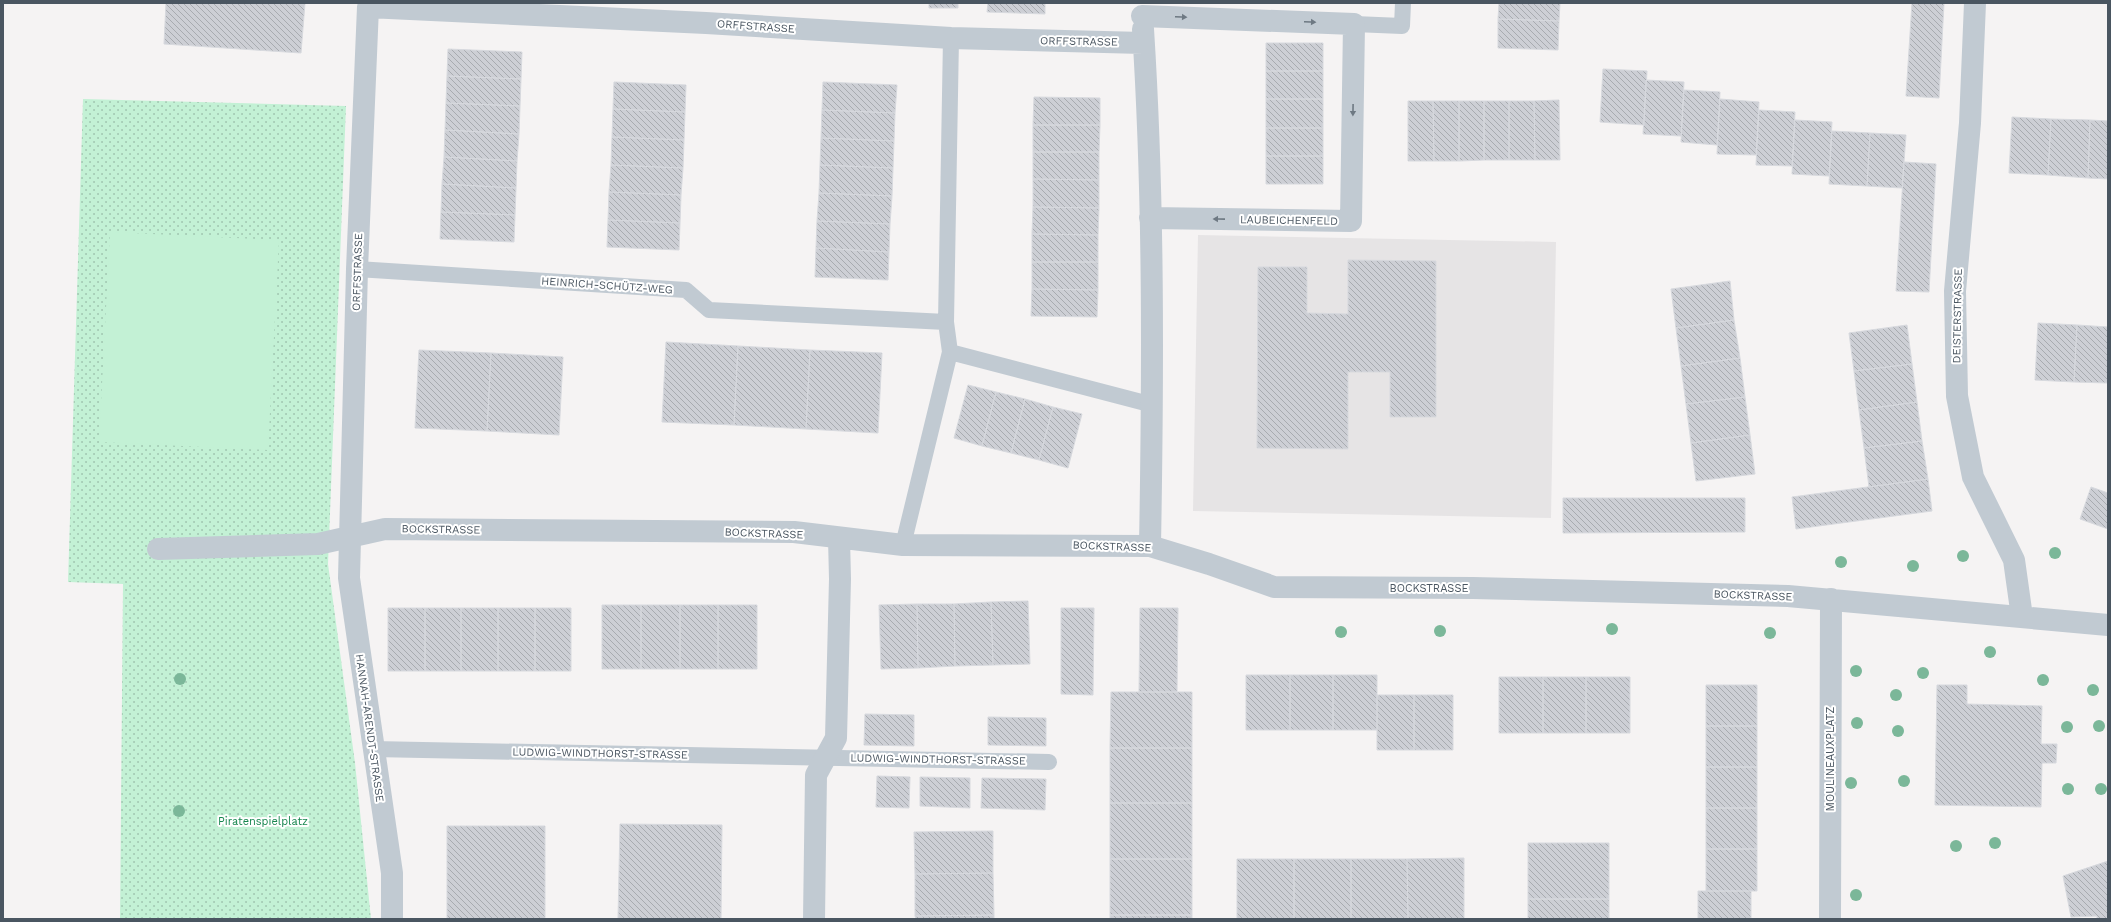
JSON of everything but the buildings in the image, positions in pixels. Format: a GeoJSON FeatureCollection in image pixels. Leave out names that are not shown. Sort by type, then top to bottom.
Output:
{"type":"FeatureCollection","features":[{"type":"Feature","properties":{"kind":"street","name":"DEISTERSTRASSE"},"geometry":{"type":"LineString","coordinates":[[1975,3],[1970,123],[1955,291],[1957,396],[1973,477],[2014,560],[2022,617]]}},
{"type":"Feature","properties":{"kind":"street","name":"ORFFSTRASSE"},"geometry":{"type":"LineString","coordinates":[[351,537],[356,269],[366,5],[951,38],[1144,43]]}},
{"type":"Feature","properties":{"kind":"street"},"geometry":{"type":"LineString","coordinates":[[1150,546],[1153,405],[1150,218],[1144,43],[1141,9],[1354,24]]}},
{"type":"Feature","properties":{"kind":"street","name":"LAUBEICHENFELD"},"geometry":{"type":"LineString","coordinates":[[1150,218],[1351,221],[1354,24]]}},
{"type":"Feature","properties":{"kind":"street","name":"BOCKSTRASSE"},"geometry":{"type":"LineString","coordinates":[[158,549],[318,544],[385,529],[794,532],[903,545],[1150,546],[1209,564],[1274,587],[1473,588],[1788,596],[2108,625]]}},
{"type":"Feature","properties":{"kind":"street","name":"HANNAH-ARENDT-STRASSE"},"geometry":{"type":"LineString","coordinates":[[351,537],[349,578],[392,874],[392,919]]}},
{"type":"Feature","properties":{"kind":"street"},"geometry":{"type":"LineString","coordinates":[[814,919],[816,775],[836,738],[840,579],[839,538]]}},
{"type":"Feature","properties":{"kind":"street","name":"MOULINEAUXPLATZ"},"geometry":{"type":"LineString","coordinates":[[1830,919],[1831,599]]}},
{"type":"Feature","properties":{"kind":"lane"},"geometry":{"type":"LineString","coordinates":[[1354,24],[1402,26],[1403,3]]}},
{"type":"Feature","properties":{"kind":"lane"},"geometry":{"type":"LineString","coordinates":[[903,545],[950,352],[946,322],[951,38]]}},
{"type":"Feature","properties":{"kind":"lane","name":"HEINRICH-SCHÜTZ-WEG"},"geometry":{"type":"LineString","coordinates":[[356,269],[686,290],[709,310],[946,322]]}},
{"type":"Feature","properties":{"kind":"lane"},"geometry":{"type":"LineString","coordinates":[[950,352],[1153,405]]}},
{"type":"Feature","properties":{"kind":"lane","name":"LUDWIG-WINDTHORST-STRASSE"},"geometry":{"type":"LineString","coordinates":[[373,749],[1049,762]]}},
{"type":"Feature","properties":{"kind":"shaded area"},"geometry":{"type":"Polygon","coordinates":[[[1198,235],[1556,242],[1551,518],[1193,511],[1198,235]]]}},
{"type":"Feature","properties":{"kind":"green space","name":"Piratenspielplatz"},"geometry":{"type":"Polygon","coordinates":[[[83,99],[346,106],[328,564],[355,763],[371,919],[120,919],[123,584],[68,582],[83,99]]]}},
{"type":"Feature","properties":{"kind":"green space"},"geometry":{"type":"Polygon","coordinates":[[[110,232],[279,240],[268,450],[99,442],[110,232]]]}}]}
